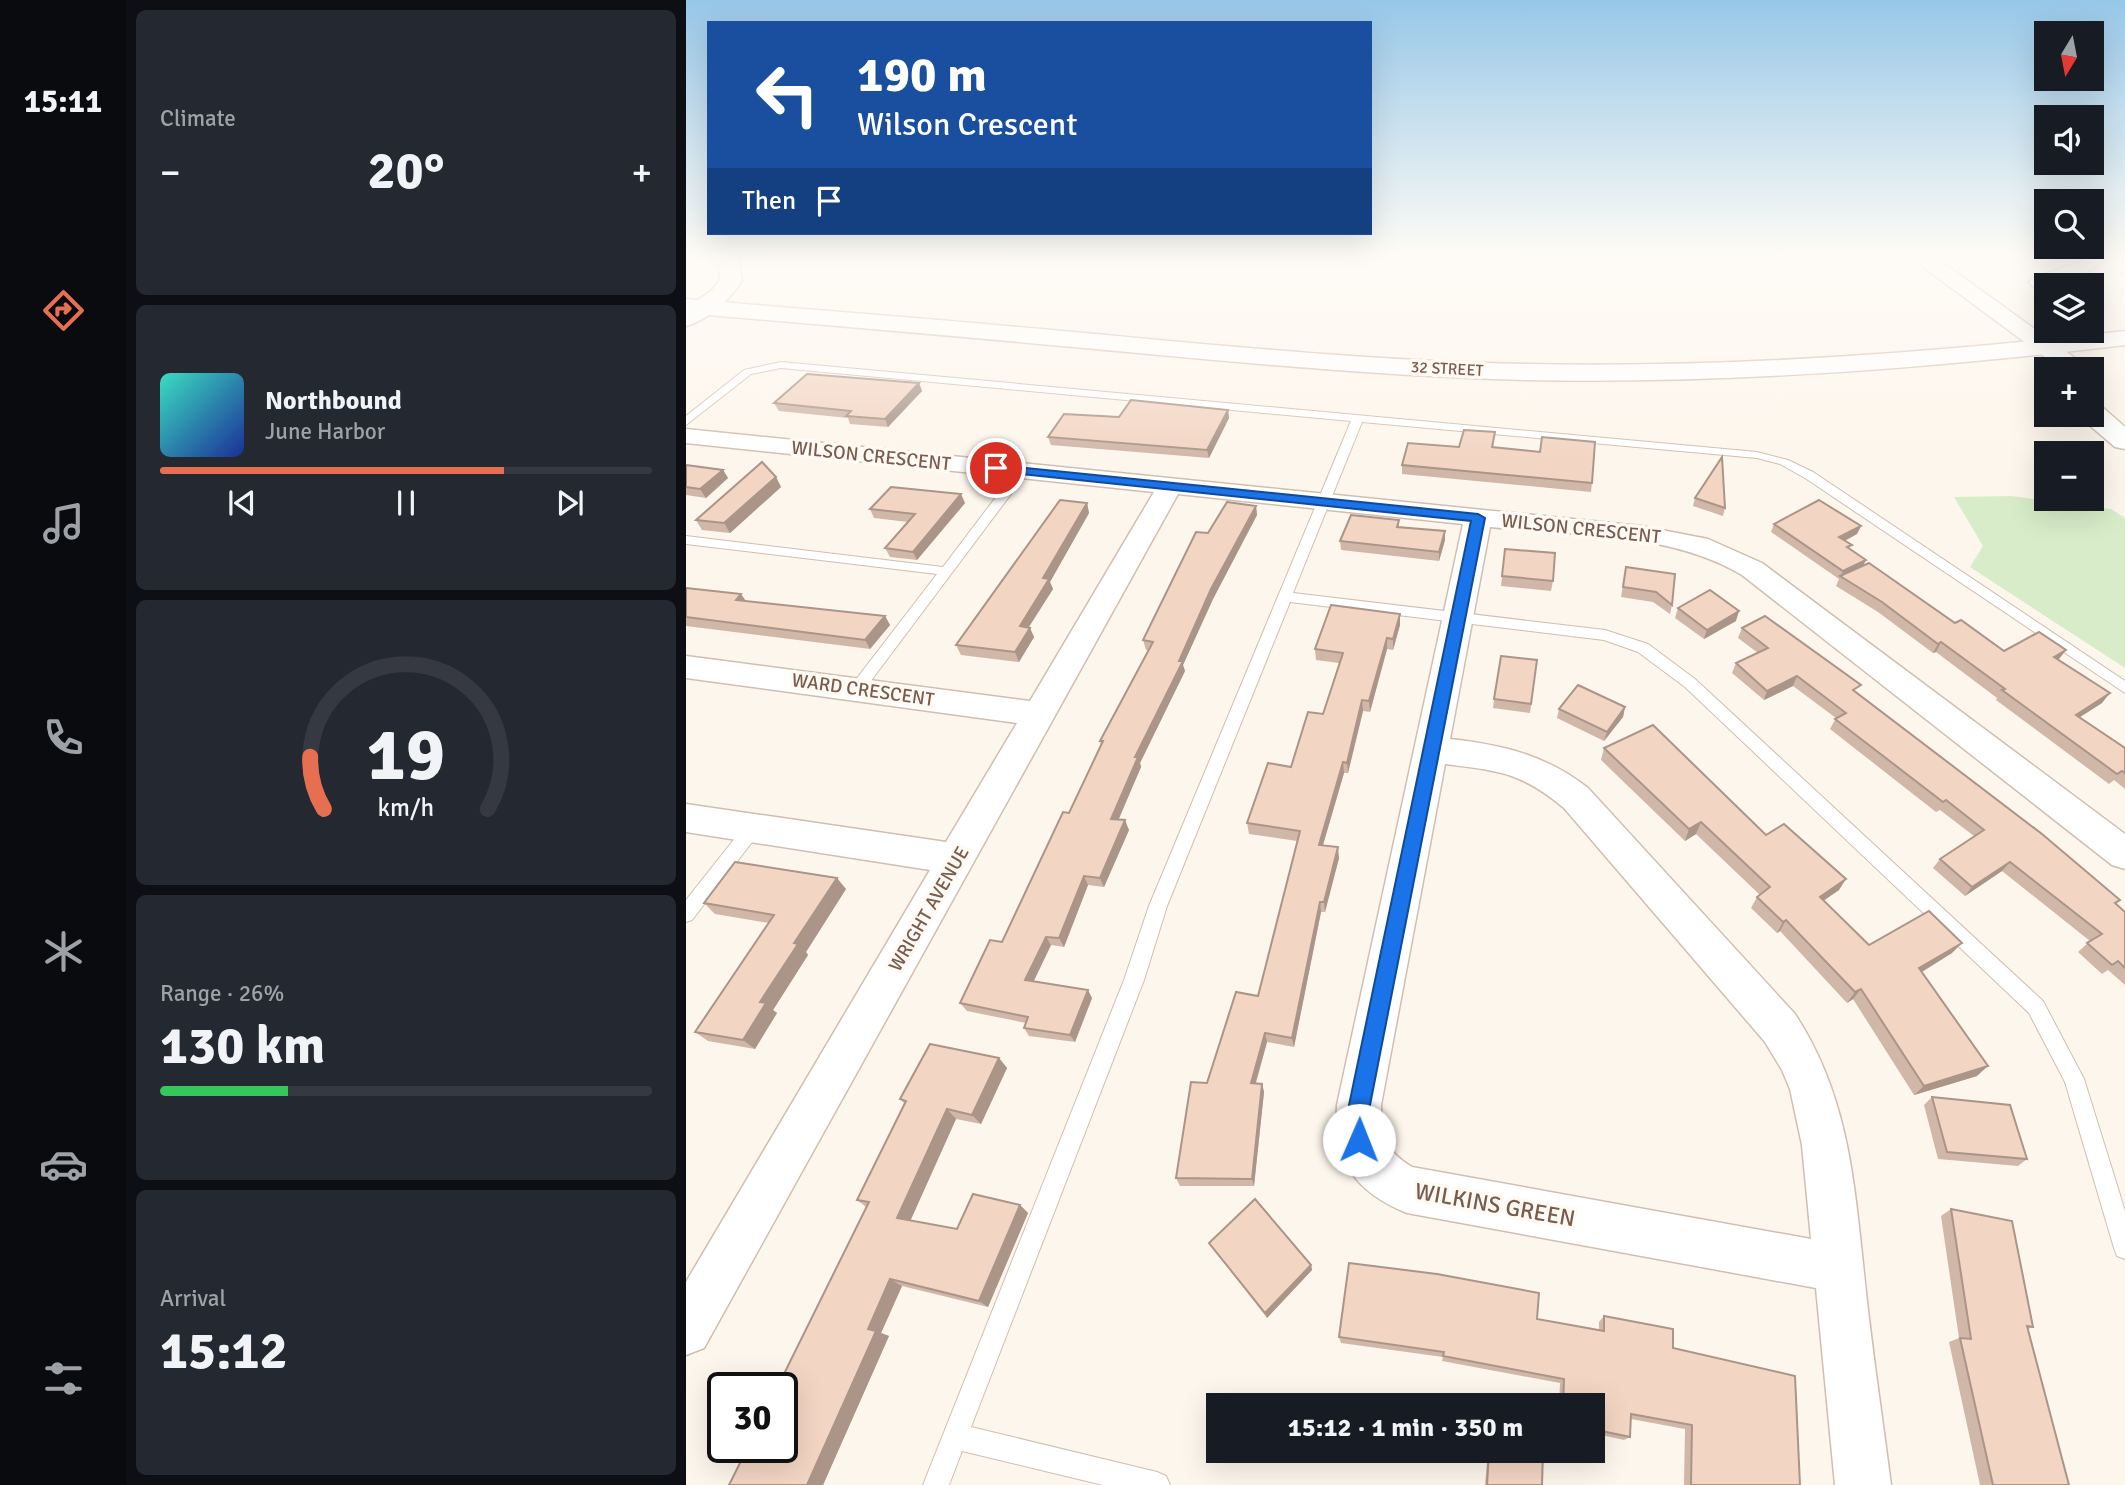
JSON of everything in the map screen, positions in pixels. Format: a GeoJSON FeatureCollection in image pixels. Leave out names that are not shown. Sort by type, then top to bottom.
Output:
{"type":"FeatureCollection","features":[{"type":"Feature","properties":{"kind":"main road","name":"32 STREET"},"geometry":{"type":"LineString","coordinates":[[737,321],[1291,382],[1481,392],[1651,394],[1796,390],[2034,371]]}},
{"type":"Feature","properties":{"kind":"main road","name":"32 STREET"},"geometry":{"type":"LineString","coordinates":[[743,321],[846,328],[979,330],[1337,362],[1524,372],[1622,373],[1806,367],[2019,351]]}},
{"type":"Feature","properties":{"kind":"main road"},"geometry":{"type":"LineString","coordinates":[[1983,321],[2019,351],[2034,358]]}},
{"type":"Feature","properties":{"kind":"main road"},"geometry":{"type":"LineString","coordinates":[[2000,321],[2045,357]]}},
{"type":"Feature","properties":{"kind":"main road","name":"32 STREET"},"geometry":{"type":"LineString","coordinates":[[2085,357],[2125,338]]}},
{"type":"Feature","properties":{"kind":"main road","name":"32 STREET"},"geometry":{"type":"LineString","coordinates":[[2104,363],[2125,360]]}},
{"type":"Feature","properties":{"kind":"main road"},"geometry":{"type":"LineString","coordinates":[[2104,394],[2117,401]]}},
{"type":"Feature","properties":{"kind":"main road"},"geometry":{"type":"LineString","coordinates":[[2104,423],[2125,440]]}},
{"type":"Feature","properties":{"kind":"street","name":"WILSON CRESCENT"},"geometry":{"type":"LineString","coordinates":[[686,436],[1677,539],[1735,558],[2125,854]]}},
{"type":"Feature","properties":{"kind":"street","name":"WRIGHT AVENUE"},"geometry":{"type":"LineString","coordinates":[[686,1330],[1170,486]]}},
{"type":"Feature","properties":{"kind":"street","name":"WILKINS GREEN"},"geometry":{"type":"LineString","coordinates":[[1478,518],[1359,1105],[1359,1140],[1375,1171],[1387,1181],[1407,1190],[1839,1268]]}},
{"type":"Feature","properties":{"kind":"street","name":"WARD CRESCENT"},"geometry":{"type":"LineString","coordinates":[[686,667],[1040,714]]}},
{"type":"Feature","properties":{"kind":"street"},"geometry":{"type":"LineString","coordinates":[[1430,750],[1523,762],[1555,779],[1576,798],[1780,1028],[1797,1055],[1820,1118],[1863,1485]]}},
{"type":"Feature","properties":{"kind":"street"},"geometry":{"type":"LineString","coordinates":[[686,818],[957,859]]}},
{"type":"Feature","properties":{"kind":"lane"},"geometry":{"type":"LineString","coordinates":[[686,422],[748,372],[780,365],[1357,421],[1757,455],[1784,462],[1810,475],[2125,688]]}},
{"type":"Feature","properties":{"kind":"lane"},"geometry":{"type":"LineString","coordinates":[[936,1485],[1134,980],[1158,906],[1357,421]]}},
{"type":"Feature","properties":{"kind":"lane"},"geometry":{"type":"LineString","coordinates":[[856,690],[1022,471]]}},
{"type":"Feature","properties":{"kind":"lane"},"geometry":{"type":"LineString","coordinates":[[686,540],[944,571]]}},
{"type":"Feature","properties":{"kind":"lane"},"geometry":{"type":"LineString","coordinates":[[1285,597],[1605,635],[1643,648],[1690,683],[2036,1007],[2074,1079],[2125,1248]]}},
{"type":"Feature","properties":{"kind":"lane"},"geometry":{"type":"LineString","coordinates":[[686,914],[753,828]]}},
{"type":"Feature","properties":{"kind":"lane"},"geometry":{"type":"LineString","coordinates":[[954,1436],[1157,1485]]}},
{"type":"Feature","properties":{"kind":"green space"},"geometry":{"type":"Polygon","coordinates":[[[2011,496],[2034,499],[2034,511],[2104,511],[2104,508],[2111,509],[2125,518],[2125,668],[1970,567],[1983,546],[1954,497],[2011,496]]]}},
{"type":"Feature","properties":{"kind":"building"},"geometry":{"type":"Polygon","coordinates":[[[807,374],[919,383],[885,419],[846,416],[851,411],[774,403],[807,374]]]}},
{"type":"Feature","properties":{"kind":"building"},"geometry":{"type":"Polygon","coordinates":[[[1131,400],[1228,410],[1207,450],[1048,437],[1064,414],[1119,417],[1131,400]]]}},
{"type":"Feature","properties":{"kind":"building"},"geometry":{"type":"Polygon","coordinates":[[[1464,430],[1495,432],[1492,447],[1540,452],[1542,437],[1595,442],[1592,483],[1402,465],[1408,443],[1459,447],[1464,430]]]}},
{"type":"Feature","properties":{"kind":"building"},"geometry":{"type":"Polygon","coordinates":[[[1722,457],[1725,508],[1695,498],[1722,457]]]}},
{"type":"Feature","properties":{"kind":"building"},"geometry":{"type":"Polygon","coordinates":[[[762,462],[776,477],[724,523],[696,520],[762,462]]]}},
{"type":"Feature","properties":{"kind":"building"},"geometry":{"type":"Polygon","coordinates":[[[686,465],[723,470],[700,489],[686,487],[686,465]]]}},
{"type":"Feature","properties":{"kind":"building"},"geometry":{"type":"Polygon","coordinates":[[[891,487],[961,494],[913,552],[885,548],[915,514],[870,509],[891,487]]]}},
{"type":"Feature","properties":{"kind":"building"},"geometry":{"type":"Polygon","coordinates":[[[1060,500],[1087,503],[1043,578],[1049,579],[1020,626],[1030,628],[1015,652],[956,645],[1060,500]]]}},
{"type":"Feature","properties":{"kind":"building"},"geometry":{"type":"Polygon","coordinates":[[[1819,500],[1861,526],[1839,537],[1852,545],[1847,547],[1866,560],[1843,571],[1774,524],[1819,500]]]}},
{"type":"Feature","properties":{"kind":"building"},"geometry":{"type":"Polygon","coordinates":[[[1227,502],[1256,506],[1211,589],[1179,661],[1183,661],[1135,757],[1138,757],[1111,819],[1125,820],[1100,878],[1084,876],[1059,938],[1046,937],[1025,980],[1088,990],[1070,1035],[1024,1028],[1028,1017],[960,1003],[990,940],[1002,942],[1063,812],[1069,813],[1103,741],[1100,741],[1153,642],[1143,640],[1196,532],[1208,533],[1227,502]]]}},
{"type":"Feature","properties":{"kind":"building"},"geometry":{"type":"Polygon","coordinates":[[[1351,515],[1399,520],[1397,527],[1445,531],[1439,552],[1340,541],[1351,515]]]}},
{"type":"Feature","properties":{"kind":"building"},"geometry":{"type":"Polygon","coordinates":[[[1505,549],[1555,553],[1553,581],[1502,576],[1505,549]]]}},
{"type":"Feature","properties":{"kind":"building"},"geometry":{"type":"Polygon","coordinates":[[[1869,563],[1955,623],[1961,620],[2004,651],[2039,632],[2066,650],[2054,657],[2110,693],[2076,715],[2125,748],[2125,773],[2122,771],[2117,774],[1941,642],[1938,644],[1882,602],[1840,576],[1869,563]]]}},
{"type":"Feature","properties":{"kind":"building"},"geometry":{"type":"Polygon","coordinates":[[[1626,567],[1675,574],[1672,605],[1656,592],[1623,587],[1626,567]]]}},
{"type":"Feature","properties":{"kind":"building"},"geometry":{"type":"Polygon","coordinates":[[[686,588],[741,594],[736,600],[885,616],[865,640],[686,617],[686,588]]]}},
{"type":"Feature","properties":{"kind":"building"},"geometry":{"type":"Polygon","coordinates":[[[1710,590],[1739,611],[1707,630],[1678,608],[1710,590]]]}},
{"type":"Feature","properties":{"kind":"building"},"geometry":{"type":"Polygon","coordinates":[[[1331,605],[1400,614],[1393,639],[1387,638],[1369,701],[1362,700],[1347,763],[1343,762],[1319,845],[1338,847],[1324,902],[1320,902],[1292,1038],[1265,1033],[1251,1083],[1262,1084],[1252,1179],[1176,1178],[1191,1082],[1207,1083],[1236,992],[1258,996],[1300,831],[1247,823],[1268,763],[1291,767],[1308,712],[1323,714],[1343,653],[1315,649],[1331,605]]]}},
{"type":"Feature","properties":{"kind":"building"},"geometry":{"type":"Polygon","coordinates":[[[1765,616],[1861,685],[1853,690],[2042,834],[2120,900],[2115,903],[2125,912],[2125,968],[2118,961],[2112,965],[2087,943],[2102,934],[2010,862],[1972,887],[1940,859],[1984,830],[1835,719],[1846,713],[1797,676],[1767,691],[1736,663],[1768,648],[1742,628],[1765,616]]]}},
{"type":"Feature","properties":{"kind":"building"},"geometry":{"type":"Polygon","coordinates":[[[1501,656],[1537,660],[1531,704],[1494,699],[1501,656]]]}},
{"type":"Feature","properties":{"kind":"building"},"geometry":{"type":"Polygon","coordinates":[[[1578,685],[1625,707],[1607,732],[1559,709],[1578,685]]]}},
{"type":"Feature","properties":{"kind":"building"},"geometry":{"type":"Polygon","coordinates":[[[1653,725],[1766,835],[1784,824],[1846,879],[1820,897],[1869,945],[1929,911],[1962,943],[1919,968],[1988,1066],[1924,1086],[1861,989],[1855,992],[1786,920],[1783,922],[1757,897],[1770,887],[1701,822],[1689,829],[1604,748],[1653,725]]]}},
{"type":"Feature","properties":{"kind":"building"},"geometry":{"type":"Polygon","coordinates":[[[735,862],[837,878],[794,943],[798,944],[760,1002],[766,1003],[743,1040],[695,1032],[774,915],[704,903],[735,862]]]}},
{"type":"Feature","properties":{"kind":"building"},"geometry":{"type":"Polygon","coordinates":[[[930,1044],[999,1058],[972,1115],[947,1109],[897,1218],[957,1229],[973,1194],[1020,1205],[979,1301],[890,1279],[868,1329],[876,1331],[807,1485],[729,1485],[740,1463],[798,1463],[798,1372],[785,1372],[869,1202],[857,1200],[906,1101],[900,1099],[930,1044]]]}},
{"type":"Feature","properties":{"kind":"building"},"geometry":{"type":"Polygon","coordinates":[[[1932,1097],[2010,1105],[2027,1159],[1947,1152],[1932,1097]]]}},
{"type":"Feature","properties":{"kind":"building"},"geometry":{"type":"Polygon","coordinates":[[[1255,1199],[1311,1265],[1265,1313],[1209,1243],[1255,1199]]]}},
{"type":"Feature","properties":{"kind":"building"},"geometry":{"type":"Polygon","coordinates":[[[1951,1209],[2012,1221],[2033,1327],[2027,1326],[2069,1485],[1993,1485],[1960,1338],[1971,1339],[1951,1209]]]}},
{"type":"Feature","properties":{"kind":"building"},"geometry":{"type":"Polygon","coordinates":[[[1349,1263],[1437,1274],[1539,1293],[1537,1319],[1604,1331],[1604,1316],[1673,1329],[1673,1348],[1795,1376],[1800,1485],[1691,1485],[1692,1425],[1631,1414],[1630,1437],[1605,1432],[1605,1393],[1563,1393],[1564,1379],[1443,1356],[1444,1352],[1339,1337],[1349,1263]]]}},
{"type":"Feature","properties":{"kind":"building"},"geometry":{"type":"Polygon","coordinates":[[[1488,1463],[1543,1463],[1542,1485],[1487,1485],[1488,1463]]]}},
{"type":"Feature","properties":{"kind":"route"},"geometry":{"type":"LineString","coordinates":[[996,468],[1478,518],[1359,1105],[1359,1140]]}}]}
